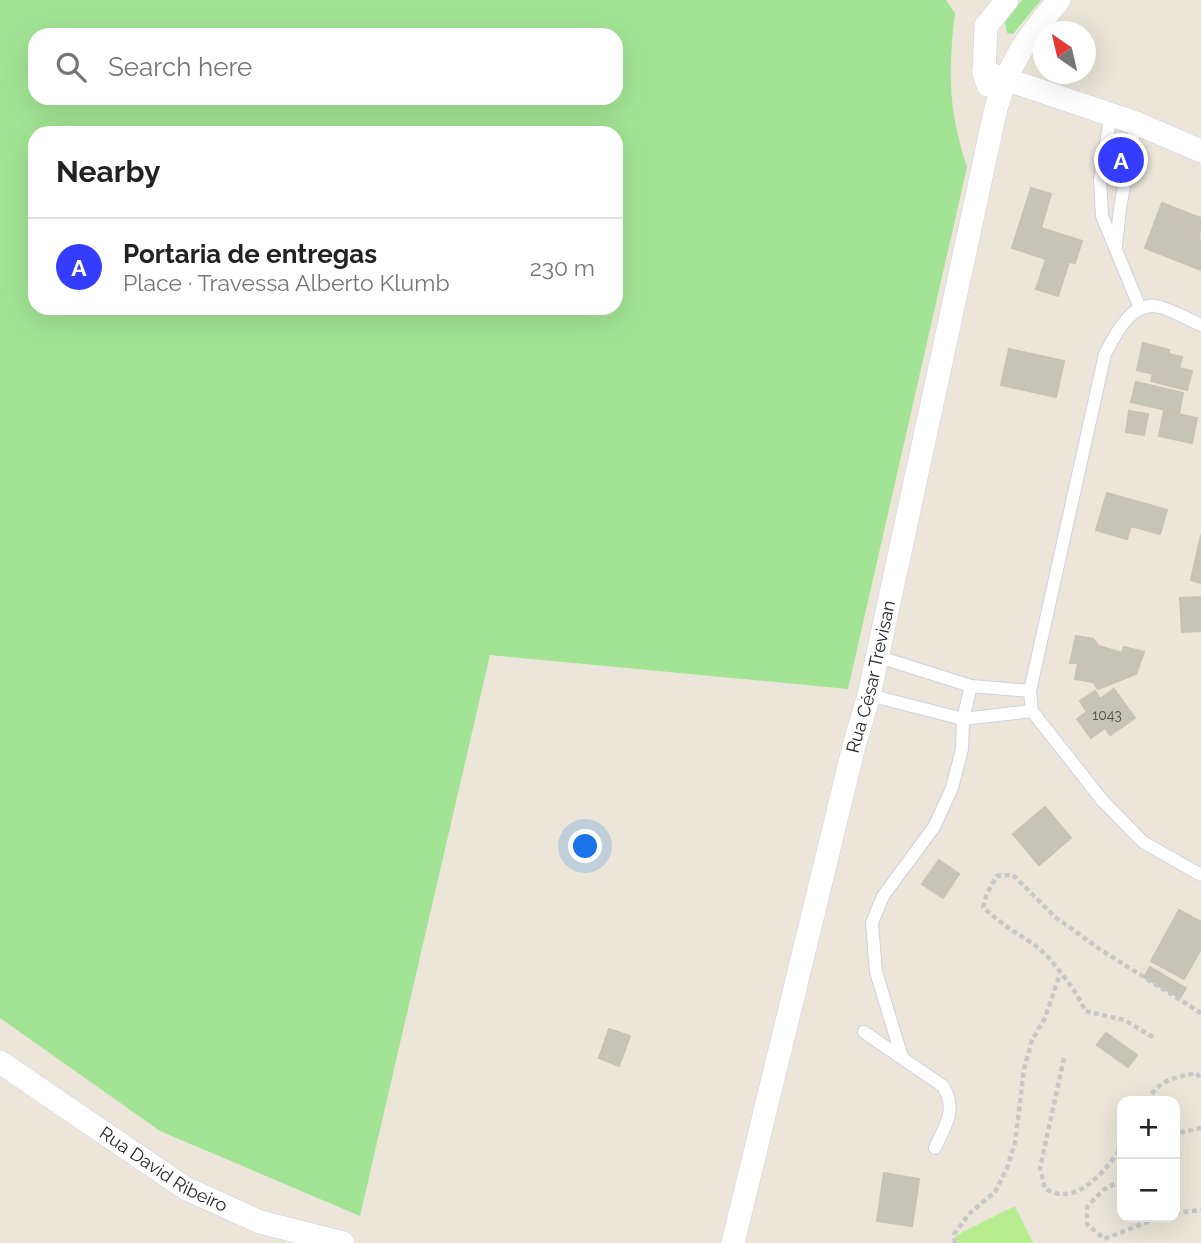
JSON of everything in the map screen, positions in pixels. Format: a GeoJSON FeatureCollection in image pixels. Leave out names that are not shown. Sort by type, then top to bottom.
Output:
{"type":"FeatureCollection","features":[{"type":"Feature","properties":{"kind":"street"},"geometry":{"type":"LineString","coordinates":[[994,75],[986,26],[1007,0]]}},
{"type":"Feature","properties":{"kind":"street"},"geometry":{"type":"LineString","coordinates":[[994,75],[1023,45],[1059,0]]}},
{"type":"Feature","properties":{"kind":"street"},"geometry":{"type":"LineString","coordinates":[[994,75],[1136,122],[1201,151]]}},
{"type":"Feature","properties":{"kind":"street","name":"Rua César Trevisan"},"geometry":{"type":"LineString","coordinates":[[733,1243],[854,746],[869,695],[996,108],[994,75]]}},
{"type":"Feature","properties":{"kind":"street","name":"Rua David Ribeiro"},"geometry":{"type":"LineString","coordinates":[[0,1062],[185,1188],[260,1222],[343,1243]]}},
{"type":"Feature","properties":{"kind":"lane"},"geometry":{"type":"LineString","coordinates":[[1111,114],[1100,179],[1102,216],[1140,308]]}},
{"type":"Feature","properties":{"kind":"lane"},"geometry":{"type":"LineString","coordinates":[[1116,250],[1120,208],[1136,122]]}},
{"type":"Feature","properties":{"kind":"lane"},"geometry":{"type":"LineString","coordinates":[[1201,325],[1157,306],[1140,308],[1119,327],[1105,354],[1030,691],[1032,710],[1102,800],[1143,842],[1201,875]]}},
{"type":"Feature","properties":{"kind":"lane"},"geometry":{"type":"LineString","coordinates":[[876,656],[971,686],[1030,691]]}},
{"type":"Feature","properties":{"kind":"lane"},"geometry":{"type":"LineString","coordinates":[[902,1057],[876,972],[872,923],[883,896],[934,827],[952,788],[962,749],[964,719],[971,686]]}},
{"type":"Feature","properties":{"kind":"lane"},"geometry":{"type":"LineString","coordinates":[[869,695],[964,719],[1032,710]]}},
{"type":"Feature","properties":{"kind":"lane"},"geometry":{"type":"LineString","coordinates":[[864,1032],[943,1086],[949,1096],[951,1112],[935,1148]]}},
{"type":"Feature","properties":{"kind":"path"},"geometry":{"type":"LineString","coordinates":[[1153,1037],[1124,1020],[1084,1010],[1081,999],[1038,948],[1000,924],[983,907],[986,893],[997,876],[1013,875],[1064,924],[1201,1013]]}},
{"type":"Feature","properties":{"kind":"path"},"geometry":{"type":"LineString","coordinates":[[955,1243],[954,1234],[970,1213],[995,1192],[1007,1168],[1015,1143],[1024,1069],[1031,1040],[1045,1018],[1060,974]]}},
{"type":"Feature","properties":{"kind":"path"},"geometry":{"type":"LineString","coordinates":[[1064,1058],[1040,1168],[1045,1189],[1062,1195],[1084,1187],[1102,1173],[1117,1154]]}},
{"type":"Feature","properties":{"kind":"path"},"geometry":{"type":"LineString","coordinates":[[1150,1096],[1155,1088],[1174,1078],[1196,1073],[1201,1078]]}},
{"type":"Feature","properties":{"kind":"path"},"geometry":{"type":"LineString","coordinates":[[1180,1134],[1201,1128]]}},
{"type":"Feature","properties":{"kind":"path"},"geometry":{"type":"LineString","coordinates":[[1117,1183],[1103,1191],[1087,1206],[1087,1224],[1104,1239],[1147,1222]]}},
{"type":"Feature","properties":{"kind":"path"},"geometry":{"type":"LineString","coordinates":[[1180,1212],[1201,1210]]}},
{"type":"Feature","properties":{"kind":"green space"},"geometry":{"type":"Polygon","coordinates":[[[0,0],[946,0],[955,13],[951,90],[956,126],[967,167],[848,689],[490,655],[360,1216],[160,1131],[0,1018],[0,0]]]}},
{"type":"Feature","properties":{"kind":"green space"},"geometry":{"type":"Polygon","coordinates":[[[1022,0],[1041,0],[1013,34],[1007,33],[1005,22],[1022,0]]]}},
{"type":"Feature","properties":{"kind":"green space"},"geometry":{"type":"Polygon","coordinates":[[[1015,1206],[1033,1243],[958,1243],[955,1236],[1015,1206]]]}},
{"type":"Feature","properties":{"kind":"building"},"geometry":{"type":"Polygon","coordinates":[[[1031,188],[1051,194],[1041,228],[1082,241],[1075,263],[1069,262],[1058,296],[1036,289],[1046,259],[1012,248],[1031,188]]]}},
{"type":"Feature","properties":{"kind":"building"},"geometry":{"type":"Polygon","coordinates":[[[1162,203],[1201,218],[1201,270],[1145,248],[1162,203]]]}},
{"type":"Feature","properties":{"kind":"building"},"geometry":{"type":"Polygon","coordinates":[[[1143,343],[1169,350],[1168,354],[1182,357],[1179,368],[1192,371],[1187,390],[1151,381],[1153,374],[1137,370],[1143,343]]]}},
{"type":"Feature","properties":{"kind":"building"},"geometry":{"type":"Polygon","coordinates":[[[1009,349],[1064,361],[1056,397],[1001,385],[1009,349]]]}},
{"type":"Feature","properties":{"kind":"building"},"geometry":{"type":"Polygon","coordinates":[[[1136,382],[1183,393],[1179,413],[1131,402],[1136,382]]]}},
{"type":"Feature","properties":{"kind":"building"},"geometry":{"type":"Polygon","coordinates":[[[1129,411],[1148,414],[1144,435],[1126,432],[1129,411]]]}},
{"type":"Feature","properties":{"kind":"building"},"geometry":{"type":"Polygon","coordinates":[[[1164,411],[1197,418],[1192,443],[1159,436],[1164,411]]]}},
{"type":"Feature","properties":{"kind":"building"},"geometry":{"type":"Polygon","coordinates":[[[1107,493],[1167,510],[1160,534],[1131,526],[1127,539],[1096,530],[1107,493]]]}},
{"type":"Feature","properties":{"kind":"building"},"geometry":{"type":"Polygon","coordinates":[[[1201,535],[1201,583],[1191,580],[1201,535]]]}},
{"type":"Feature","properties":{"kind":"building"},"geometry":{"type":"Polygon","coordinates":[[[1201,597],[1201,631],[1182,632],[1180,598],[1201,597]]]}},
{"type":"Feature","properties":{"kind":"building"},"geometry":{"type":"Polygon","coordinates":[[[1076,636],[1093,639],[1099,646],[1122,653],[1124,647],[1144,652],[1136,674],[1098,689],[1093,682],[1075,679],[1078,663],[1070,663],[1076,636]]]}},
{"type":"Feature","properties":{"kind":"building"},"geometry":{"type":"Polygon","coordinates":[[[1114,689],[1135,718],[1110,735],[1105,728],[1091,738],[1077,719],[1087,712],[1080,701],[1095,691],[1100,699],[1114,689]]]}},
{"type":"Feature","properties":{"kind":"building"},"geometry":{"type":"Polygon","coordinates":[[[1045,807],[1071,838],[1039,865],[1013,834],[1045,807]]]}},
{"type":"Feature","properties":{"kind":"building"},"geometry":{"type":"Polygon","coordinates":[[[939,860],[959,874],[943,898],[922,884],[939,860]]]}},
{"type":"Feature","properties":{"kind":"building"},"geometry":{"type":"Polygon","coordinates":[[[1179,910],[1201,922],[1201,949],[1184,979],[1151,961],[1179,910]]]}},
{"type":"Feature","properties":{"kind":"building"},"geometry":{"type":"Polygon","coordinates":[[[1150,967],[1186,988],[1180,998],[1144,977],[1150,967]]]}},
{"type":"Feature","properties":{"kind":"building"},"geometry":{"type":"Polygon","coordinates":[[[609,1029],[630,1036],[619,1066],[599,1058],[609,1029]]]}},
{"type":"Feature","properties":{"kind":"building"},"geometry":{"type":"Polygon","coordinates":[[[1106,1033],[1137,1055],[1128,1067],[1097,1045],[1106,1033]]]}},
{"type":"Feature","properties":{"kind":"building"},"geometry":{"type":"Polygon","coordinates":[[[884,1173],[919,1179],[912,1226],[877,1221],[884,1173]]]}},
{"type":"Feature","properties":{"kind":"place","name":"Portaria de entregas"},"geometry":{"type":"Point","coordinates":[1121,160]}}]}
